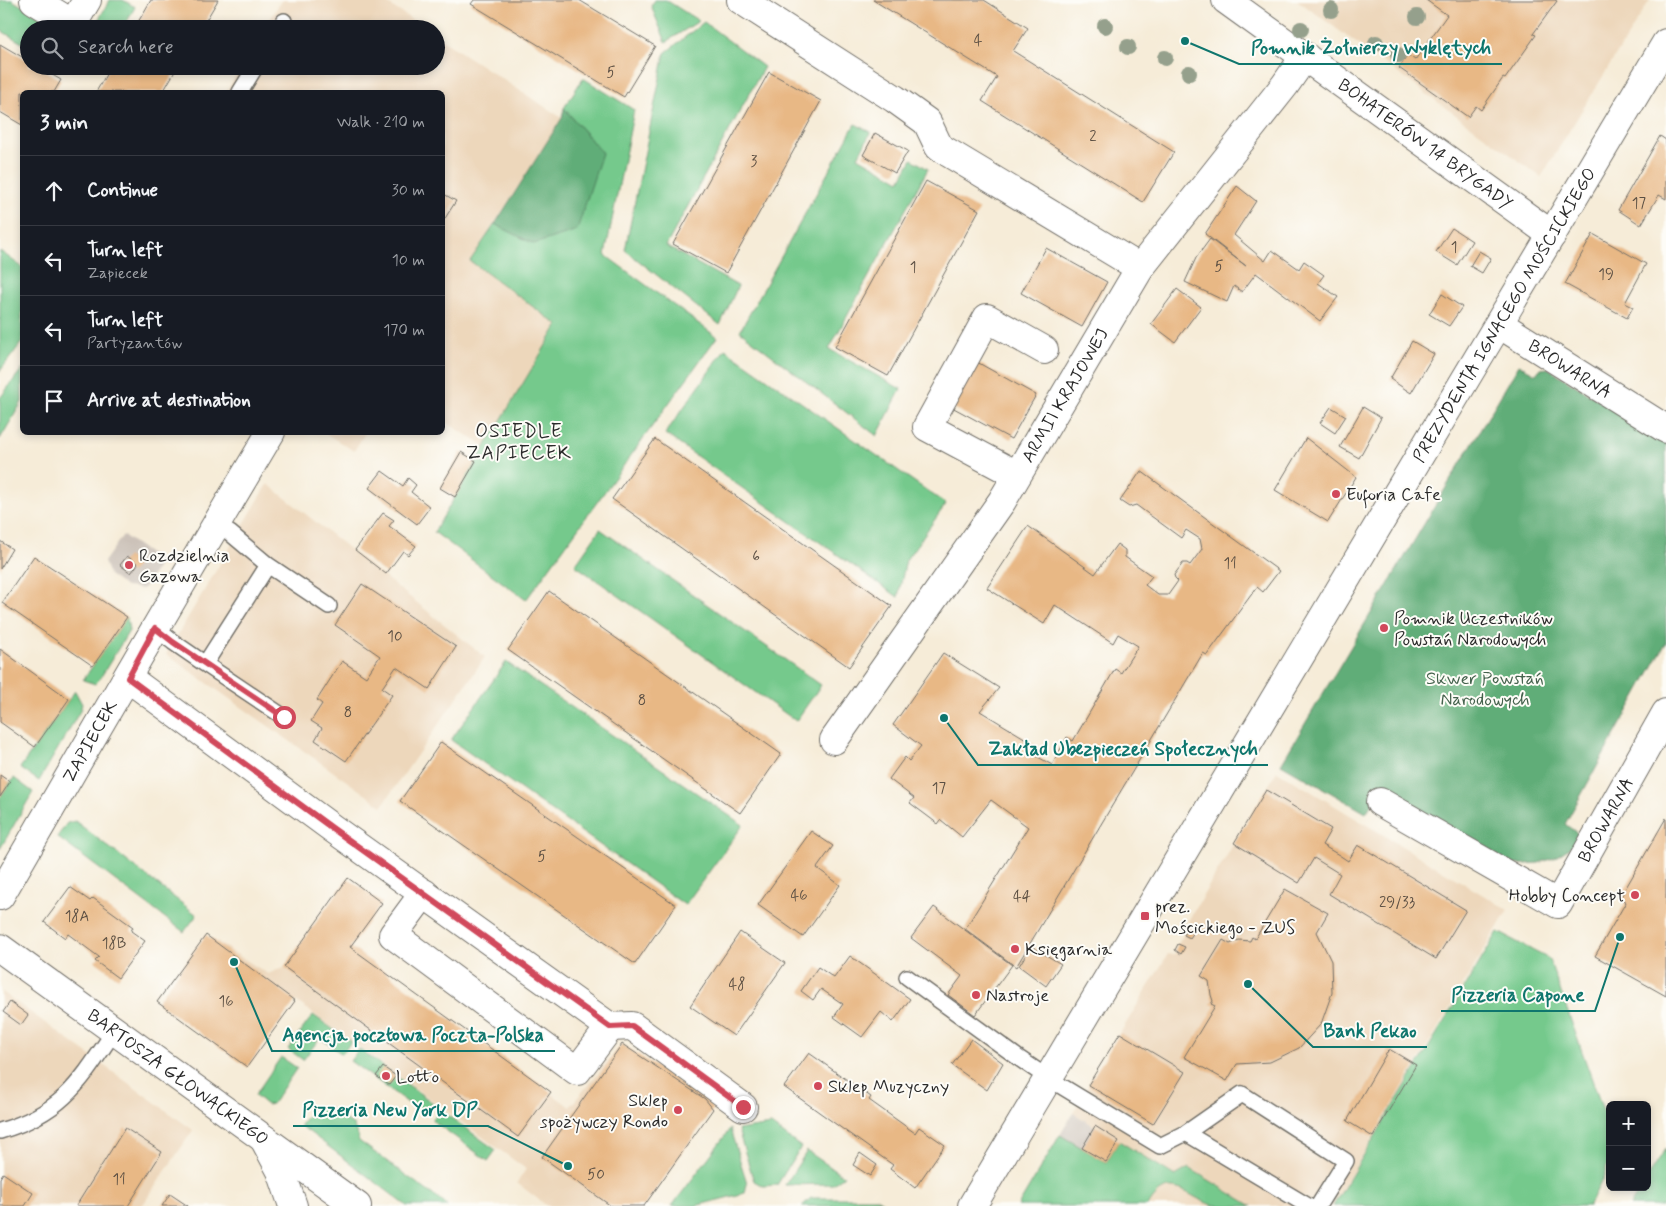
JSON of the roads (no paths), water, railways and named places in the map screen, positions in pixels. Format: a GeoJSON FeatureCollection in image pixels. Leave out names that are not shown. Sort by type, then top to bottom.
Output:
{"type":"FeatureCollection","features":[{"type":"Feature","properties":{"kind":"street"},"geometry":{"type":"LineString","coordinates":[[34,0],[66,20]]}},
{"type":"Feature","properties":{"kind":"street"},"geometry":{"type":"LineString","coordinates":[[75,20],[87,0]]}},
{"type":"Feature","properties":{"kind":"street"},"geometry":{"type":"LineString","coordinates":[[741,0],[895,99],[927,122],[939,146],[1140,268]]}},
{"type":"Feature","properties":{"kind":"street","name":"BOHATERÓW 14 BRYGADY"},"geometry":{"type":"LineString","coordinates":[[1226,0],[1552,235]]}},
{"type":"Feature","properties":{"kind":"street","name":"PREZYDENTA IGNACEGO MOŚCICKIEGO"},"geometry":{"type":"LineString","coordinates":[[972,1206],[1666,43]]}},
{"type":"Feature","properties":{"kind":"street","name":"ARMII KRAJOWEJ"},"geometry":{"type":"LineString","coordinates":[[834,740],[1002,501],[1140,268],[1305,56]]}},
{"type":"Feature","properties":{"kind":"street"},"geometry":{"type":"LineString","coordinates":[[1017,476],[927,427],[987,318],[1044,350]]}},
{"type":"Feature","properties":{"kind":"street","name":"BROWARNA"},"geometry":{"type":"LineString","coordinates":[[1499,324],[1654,411],[1666,429]]}},
{"type":"Feature","properties":{"kind":"street","name":"ZAPIECEK"},"geometry":{"type":"LineString","coordinates":[[0,896],[269,435]]}},
{"type":"Feature","properties":{"kind":"street"},"geometry":{"type":"LineString","coordinates":[[128,678],[610,1027],[632,1026],[743,1107]]}},
{"type":"Feature","properties":{"kind":"street","name":"BROWARNA"},"geometry":{"type":"LineString","coordinates":[[1380,802],[1558,904],[1666,713]]}},
{"type":"Feature","properties":{"kind":"street"},"geometry":{"type":"LineString","coordinates":[[424,893],[394,935],[577,1071],[610,1027]]}},
{"type":"Feature","properties":{"kind":"street","name":"BARTOSZA GŁOWACKIEGO"},"geometry":{"type":"LineString","coordinates":[[0,948],[264,1139],[343,1202]]}},
{"type":"Feature","properties":{"kind":"street"},"geometry":{"type":"LineString","coordinates":[[264,1139],[281,1171],[293,1206]]}},
{"type":"Feature","properties":{"kind":"lane"},"geometry":{"type":"LineString","coordinates":[[241,90],[250,75]]}},
{"type":"Feature","properties":{"kind":"lane"},"geometry":{"type":"LineString","coordinates":[[216,524],[230,533],[268,565],[329,606]]}},
{"type":"Feature","properties":{"kind":"lane"},"geometry":{"type":"LineString","coordinates":[[205,664],[268,565]]}},
{"type":"Feature","properties":{"kind":"lane"},"geometry":{"type":"LineString","coordinates":[[155,628],[284,717]]}},
{"type":"Feature","properties":{"kind":"lane"},"geometry":{"type":"LineString","coordinates":[[907,976],[1048,1078],[1160,1146],[1186,1133],[1242,1094],[1346,1161],[1318,1206]]}},
{"type":"Feature","properties":{"kind":"lane"},"geometry":{"type":"LineString","coordinates":[[0,1131],[39,1116],[60,1102],[79,1082],[114,1030]]}},
{"type":"Feature","properties":{"kind":"lane"},"geometry":{"type":"LineString","coordinates":[[1186,1133],[1308,1206]]}},
{"type":"Feature","properties":{"kind":"place","name":"Pomnik Żołnierzy Wyklętych"},"geometry":{"type":"Point","coordinates":[1185,41]}},
{"type":"Feature","properties":{"kind":"place","name":"Euforia Cafe"},"geometry":{"type":"Point","coordinates":[1336,494]}},
{"type":"Feature","properties":{"kind":"place","name":"Rozdzielnia Gazowa"},"geometry":{"type":"Point","coordinates":[129,565]}},
{"type":"Feature","properties":{"kind":"place","name":"Pomnik Uczestników Powstań Narodowych"},"geometry":{"type":"Point","coordinates":[1384,628]}},
{"type":"Feature","properties":{"kind":"place","name":"Zakład Ubezpieczeń Społecznych"},"geometry":{"type":"Point","coordinates":[944,718]}},
{"type":"Feature","properties":{"kind":"place","name":"Hobby Concept"},"geometry":{"type":"Point","coordinates":[1635,895]}},
{"type":"Feature","properties":{"kind":"place","name":"prez. Mościckiego - ZUS"},"geometry":{"type":"Point","coordinates":[1145,916]}},
{"type":"Feature","properties":{"kind":"place","name":"Pizzeria Capone"},"geometry":{"type":"Point","coordinates":[1620,937]}},
{"type":"Feature","properties":{"kind":"place","name":"Księgarnia"},"geometry":{"type":"Point","coordinates":[1015,949]}},
{"type":"Feature","properties":{"kind":"place","name":"Agencja pocztowa Poczta-Polska"},"geometry":{"type":"Point","coordinates":[234,962]}},
{"type":"Feature","properties":{"kind":"place","name":"Bank Pekao"},"geometry":{"type":"Point","coordinates":[1248,984]}},
{"type":"Feature","properties":{"kind":"place","name":"Nastroje"},"geometry":{"type":"Point","coordinates":[976,995]}},
{"type":"Feature","properties":{"kind":"place","name":"Lotto"},"geometry":{"type":"Point","coordinates":[386,1076]}},
{"type":"Feature","properties":{"kind":"place","name":"Sklep Muzyczny"},"geometry":{"type":"Point","coordinates":[818,1086]}},
{"type":"Feature","properties":{"kind":"place","name":"Sklep spożywczy Rondo"},"geometry":{"type":"Point","coordinates":[678,1110]}},
{"type":"Feature","properties":{"kind":"place","name":"Pizzeria New York DP"},"geometry":{"type":"Point","coordinates":[568,1166]}},
{"type":"Feature","properties":{"kind":"district","name":"OSIEDLE ZAPIECEK"},"geometry":{"type":"Point","coordinates":[519,441]}},
{"type":"Feature","properties":{"kind":"park label","name":"Skwer Powstań Narodowych"},"geometry":{"type":"Point","coordinates":[1485,688]}}]}
